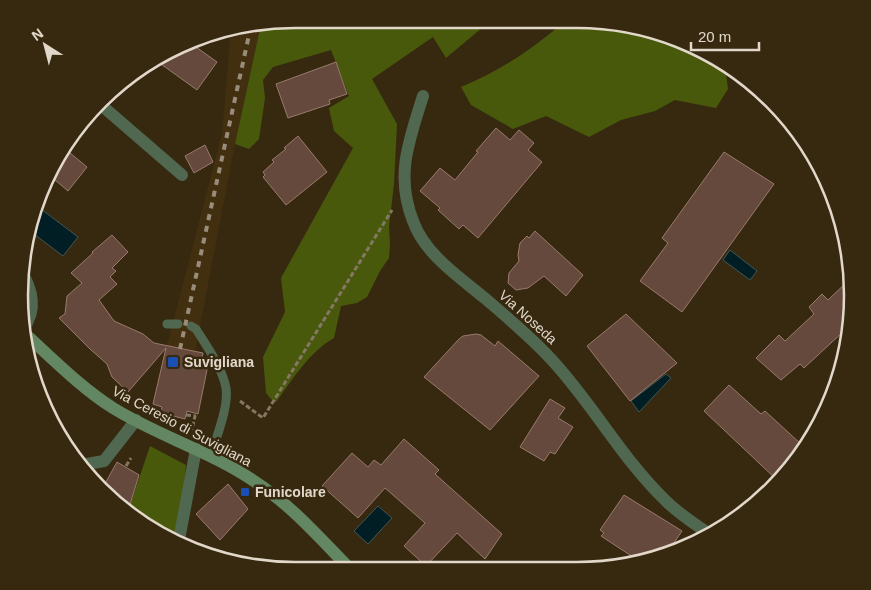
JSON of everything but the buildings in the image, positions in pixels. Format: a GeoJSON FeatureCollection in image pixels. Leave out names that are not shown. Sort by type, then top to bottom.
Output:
{"type":"FeatureCollection","features":[{"type":"Feature","properties":{"kind":"main road","name":"Via Ceresio di Suvigliana"},"geometry":{"type":"LineString","coordinates":[[32,339],[85,388],[114,409],[211,456],[243,474],[274,495],[294,512],[343,562]]}},
{"type":"Feature","properties":{"kind":"street","name":"Via Noseda"},"geometry":{"type":"LineString","coordinates":[[423,96],[406,150],[404,190],[418,234],[437,257],[527,335],[552,360],[655,490],[681,515],[704,530]]}},
{"type":"Feature","properties":{"kind":"street"},"geometry":{"type":"LineString","coordinates":[[104,108],[182,175]]}},
{"type":"Feature","properties":{"kind":"street"},"geometry":{"type":"LineString","coordinates":[[28,284],[32,303],[32,313],[29,319]]}},
{"type":"Feature","properties":{"kind":"street"},"geometry":{"type":"LineString","coordinates":[[88,464],[104,461],[136,420]]}},
{"type":"Feature","properties":{"kind":"street"},"geometry":{"type":"LineString","coordinates":[[180,536],[196,449]]}},
{"type":"Feature","properties":{"kind":"lane"},"geometry":{"type":"LineString","coordinates":[[167,324],[178,324]]}},
{"type":"Feature","properties":{"kind":"lane"},"geometry":{"type":"LineString","coordinates":[[192,326],[196,329],[216,363],[226,390],[226,401],[211,456]]}},
{"type":"Feature","properties":{"kind":"path"},"geometry":{"type":"LineString","coordinates":[[226,390],[262,418],[404,190]]}},
{"type":"Feature","properties":{"kind":"path"},"geometry":{"type":"LineString","coordinates":[[186,415],[195,416]]}},
{"type":"Feature","properties":{"kind":"shaded area"},"geometry":{"type":"Polygon","coordinates":[[[260,30],[235,144],[195,352],[167,346],[222,133],[230,36],[260,30]]]}},
{"type":"Feature","properties":{"kind":"green space"},"geometry":{"type":"Polygon","coordinates":[[[278,28],[482,28],[446,58],[433,37],[372,79],[397,124],[394,184],[389,227],[389,258],[367,297],[357,303],[341,306],[334,338],[309,358],[276,402],[266,393],[263,357],[285,312],[281,278],[353,148],[334,131],[329,108],[349,96],[331,50],[273,67],[263,80],[265,98],[259,139],[249,149],[235,144],[260,30],[278,28]]]}},
{"type":"Feature","properties":{"kind":"green space"},"geometry":{"type":"Polygon","coordinates":[[[557,28],[593,28],[645,37],[678,48],[710,63],[726,74],[728,89],[716,108],[675,100],[655,111],[621,120],[589,137],[546,116],[513,129],[471,105],[461,87],[515,59],[557,28]]]}},
{"type":"Feature","properties":{"kind":"green space"},"geometry":{"type":"Polygon","coordinates":[[[150,446],[186,465],[179,536],[161,527],[130,505],[150,446]]]}},
{"type":"Feature","properties":{"kind":"water"},"geometry":{"type":"Polygon","coordinates":[[[42,210],[78,237],[63,256],[35,235],[42,210]]]}},
{"type":"Feature","properties":{"kind":"water"},"geometry":{"type":"Polygon","coordinates":[[[730,250],[757,271],[750,280],[723,260],[730,250]]]}},
{"type":"Feature","properties":{"kind":"water"},"geometry":{"type":"Polygon","coordinates":[[[666,374],[671,378],[639,412],[631,401],[666,374]]]}},
{"type":"Feature","properties":{"kind":"water"},"geometry":{"type":"Polygon","coordinates":[[[378,506],[392,518],[368,544],[354,531],[378,506]]]}},
{"type":"Feature","properties":{"kind":"railway"},"geometry":{"type":"LineString","coordinates":[[180,349],[250,32]]}},
{"type":"Feature","properties":{"kind":"place","name":"Suvigliana"},"geometry":{"type":"Point","coordinates":[173,362]}},
{"type":"Feature","properties":{"kind":"place","name":"Funicolare"},"geometry":{"type":"Point","coordinates":[245,492]}}]}
